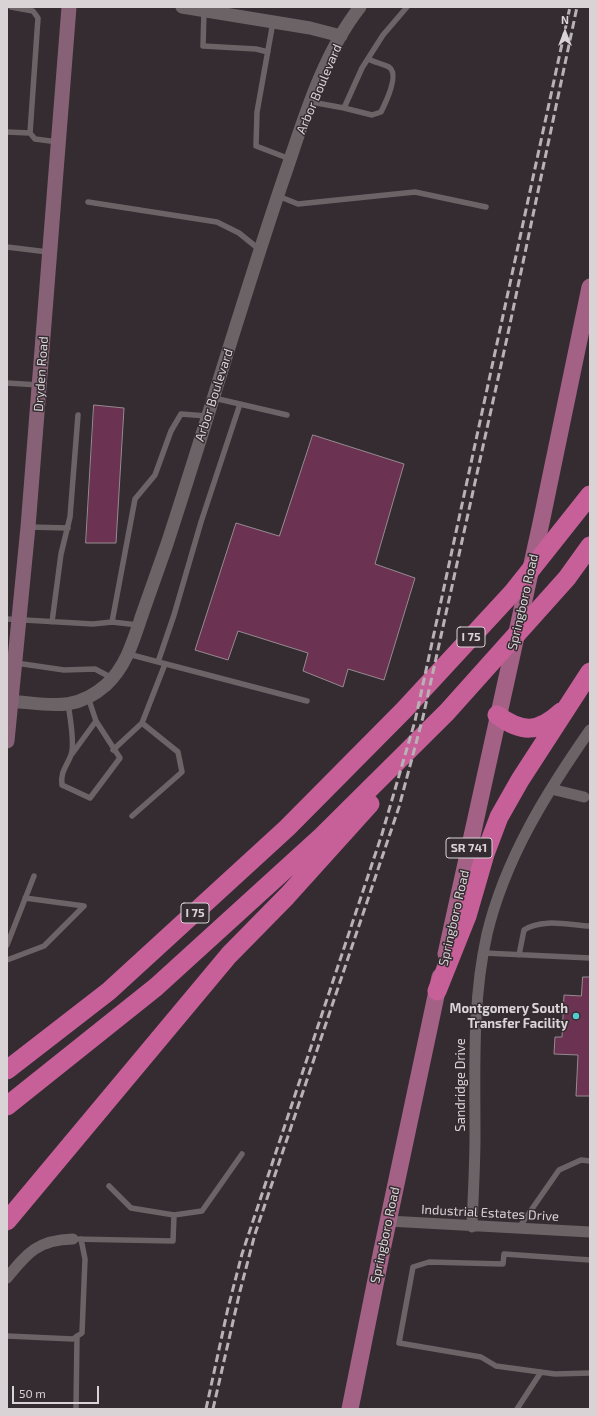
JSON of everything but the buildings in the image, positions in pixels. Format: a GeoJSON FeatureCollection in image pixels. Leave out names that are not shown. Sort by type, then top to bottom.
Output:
{"type":"FeatureCollection","features":[{"type":"Feature","properties":{"kind":"highway","name":"I 75"},"geometry":{"type":"LineString","coordinates":[[7,1070],[109,991],[288,828],[371,743],[513,592],[590,495]]}},
{"type":"Feature","properties":{"kind":"highway","name":"I 75"},"geometry":{"type":"LineString","coordinates":[[7,1106],[156,987],[358,801],[447,712],[553,593],[590,546]]}},
{"type":"Feature","properties":{"kind":"highway"},"geometry":{"type":"LineString","coordinates":[[437,991],[467,916],[485,854],[499,817],[520,780],[590,672]]}},
{"type":"Feature","properties":{"kind":"highway"},"geometry":{"type":"LineString","coordinates":[[497,715],[511,725],[523,729],[534,727],[551,720],[571,702]]}},
{"type":"Feature","properties":{"kind":"highway"},"geometry":{"type":"LineString","coordinates":[[7,1221],[229,955],[287,896],[352,825],[447,712]]}},
{"type":"Feature","properties":{"kind":"main road","name":"Dryden Road"},"geometry":{"type":"LineString","coordinates":[[7,738],[9,701],[15,663],[13,619],[28,527],[69,7]]}},
{"type":"Feature","properties":{"kind":"main road","name":"Springboro Road"},"geometry":{"type":"LineString","coordinates":[[350,1409],[437,991],[489,759],[497,715],[541,523],[590,287]]}},
{"type":"Feature","properties":{"kind":"street"},"geometry":{"type":"LineString","coordinates":[[182,7],[310,28],[341,36]]}},
{"type":"Feature","properties":{"kind":"street","name":"Arbor Boulevard"},"geometry":{"type":"LineString","coordinates":[[9,701],[52,706],[68,704],[88,697],[113,678],[122,666],[139,625],[208,416],[260,250],[311,102],[322,74],[341,36],[360,7]]}},
{"type":"Feature","properties":{"kind":"street","name":"Sandridge Drive"},"geometry":{"type":"LineString","coordinates":[[472,1227],[475,1136],[474,1046],[477,1003],[484,953],[496,904],[522,839],[550,789],[590,730]]}},
{"type":"Feature","properties":{"kind":"street"},"geometry":{"type":"LineString","coordinates":[[550,789],[584,797]]}},
{"type":"Feature","properties":{"kind":"street","name":"Industrial Estates Drive"},"geometry":{"type":"LineString","coordinates":[[388,1221],[472,1227],[590,1232]]}},
{"type":"Feature","properties":{"kind":"street"},"geometry":{"type":"LineString","coordinates":[[7,1278],[27,1254],[39,1245],[62,1239],[77,1239]]}},
{"type":"Feature","properties":{"kind":"lane"},"geometry":{"type":"LineString","coordinates":[[11,7],[33,11],[38,18],[30,133],[35,139],[58,142]]}},
{"type":"Feature","properties":{"kind":"lane"},"geometry":{"type":"LineString","coordinates":[[344,108],[356,78],[383,35],[406,7]]}},
{"type":"Feature","properties":{"kind":"lane"},"geometry":{"type":"LineString","coordinates":[[204,11],[203,46],[256,49],[268,52]]}},
{"type":"Feature","properties":{"kind":"lane"},"geometry":{"type":"LineString","coordinates":[[273,22],[257,112],[256,146],[291,159]]}},
{"type":"Feature","properties":{"kind":"lane"},"geometry":{"type":"LineString","coordinates":[[311,102],[372,115],[381,112],[384,108],[394,78],[392,70],[389,67],[368,60]]}},
{"type":"Feature","properties":{"kind":"lane"},"geometry":{"type":"LineString","coordinates":[[7,132],[30,133]]}},
{"type":"Feature","properties":{"kind":"lane"},"geometry":{"type":"LineString","coordinates":[[278,196],[298,204],[415,192],[486,207]]}},
{"type":"Feature","properties":{"kind":"lane"},"geometry":{"type":"LineString","coordinates":[[88,202],[217,222],[239,233],[260,250]]}},
{"type":"Feature","properties":{"kind":"lane"},"geometry":{"type":"LineString","coordinates":[[7,246],[50,252]]}},
{"type":"Feature","properties":{"kind":"lane"},"geometry":{"type":"LineString","coordinates":[[7,383],[40,385]]}},
{"type":"Feature","properties":{"kind":"lane"},"geometry":{"type":"LineString","coordinates":[[213,398],[287,415]]}},
{"type":"Feature","properties":{"kind":"lane"},"geometry":{"type":"LineString","coordinates":[[158,662],[174,615],[201,522],[240,404]]}},
{"type":"Feature","properties":{"kind":"lane"},"geometry":{"type":"LineString","coordinates":[[112,622],[135,499],[155,475],[171,431],[181,414],[208,416]]}},
{"type":"Feature","properties":{"kind":"lane"},"geometry":{"type":"LineString","coordinates":[[52,622],[61,554],[68,528],[78,415]]}},
{"type":"Feature","properties":{"kind":"lane"},"geometry":{"type":"LineString","coordinates":[[28,527],[68,528]]}},
{"type":"Feature","properties":{"kind":"lane"},"geometry":{"type":"LineString","coordinates":[[13,619],[93,624],[112,622],[139,625]]}},
{"type":"Feature","properties":{"kind":"lane"},"geometry":{"type":"LineString","coordinates":[[128,654],[306,701]]}},
{"type":"Feature","properties":{"kind":"lane"},"geometry":{"type":"LineString","coordinates":[[15,663],[64,670],[94,669],[113,678]]}},
{"type":"Feature","properties":{"kind":"lane"},"geometry":{"type":"LineString","coordinates":[[113,750],[142,723],[165,664]]}},
{"type":"Feature","properties":{"kind":"lane"},"geometry":{"type":"LineString","coordinates":[[88,697],[96,721],[113,750],[120,758],[90,798],[62,785],[64,769],[72,754],[96,721]]}},
{"type":"Feature","properties":{"kind":"lane"},"geometry":{"type":"LineString","coordinates":[[68,704],[71,722],[72,754]]}},
{"type":"Feature","properties":{"kind":"lane"},"geometry":{"type":"LineString","coordinates":[[132,816],[182,772],[178,752],[142,723]]}},
{"type":"Feature","properties":{"kind":"lane"},"geometry":{"type":"LineString","coordinates":[[7,946],[34,876]]}},
{"type":"Feature","properties":{"kind":"lane"},"geometry":{"type":"LineString","coordinates":[[7,960],[44,946],[84,906],[26,898]]}},
{"type":"Feature","properties":{"kind":"lane"},"geometry":{"type":"LineString","coordinates":[[519,955],[524,930],[533,924],[590,926]]}},
{"type":"Feature","properties":{"kind":"lane"},"geometry":{"type":"LineString","coordinates":[[484,953],[590,958]]}},
{"type":"Feature","properties":{"kind":"lane"},"geometry":{"type":"LineString","coordinates":[[109,1186],[131,1208],[174,1215],[202,1211],[242,1154]]}},
{"type":"Feature","properties":{"kind":"lane"},"geometry":{"type":"LineString","coordinates":[[517,1229],[559,1170],[581,1160],[590,1161]]}},
{"type":"Feature","properties":{"kind":"lane"},"geometry":{"type":"LineString","coordinates":[[7,1336],[73,1339],[82,1333],[86,1259],[77,1239],[173,1241],[174,1215]]}},
{"type":"Feature","properties":{"kind":"lane"},"geometry":{"type":"LineString","coordinates":[[590,1260],[504,1254],[503,1264],[429,1262],[413,1267],[399,1343],[481,1357],[496,1366],[555,1374],[590,1373]]}},
{"type":"Feature","properties":{"kind":"lane"},"geometry":{"type":"LineString","coordinates":[[76,1409],[77,1336]]}},
{"type":"Feature","properties":{"kind":"lane"},"geometry":{"type":"LineString","coordinates":[[517,1409],[541,1372]]}},
{"type":"Feature","properties":{"kind":"railway"},"geometry":{"type":"LineString","coordinates":[[206,1409],[228,1308],[242,1254],[382,834],[415,721],[570,7]]}},
{"type":"Feature","properties":{"kind":"railway"},"geometry":{"type":"LineString","coordinates":[[213,1409],[240,1291],[255,1234],[399,807],[423,717],[507,338],[577,7]]}},
{"type":"Feature","properties":{"kind":"place","name":"Montgomery South Transfer Facility"},"geometry":{"type":"Point","coordinates":[576,1016]}}]}
